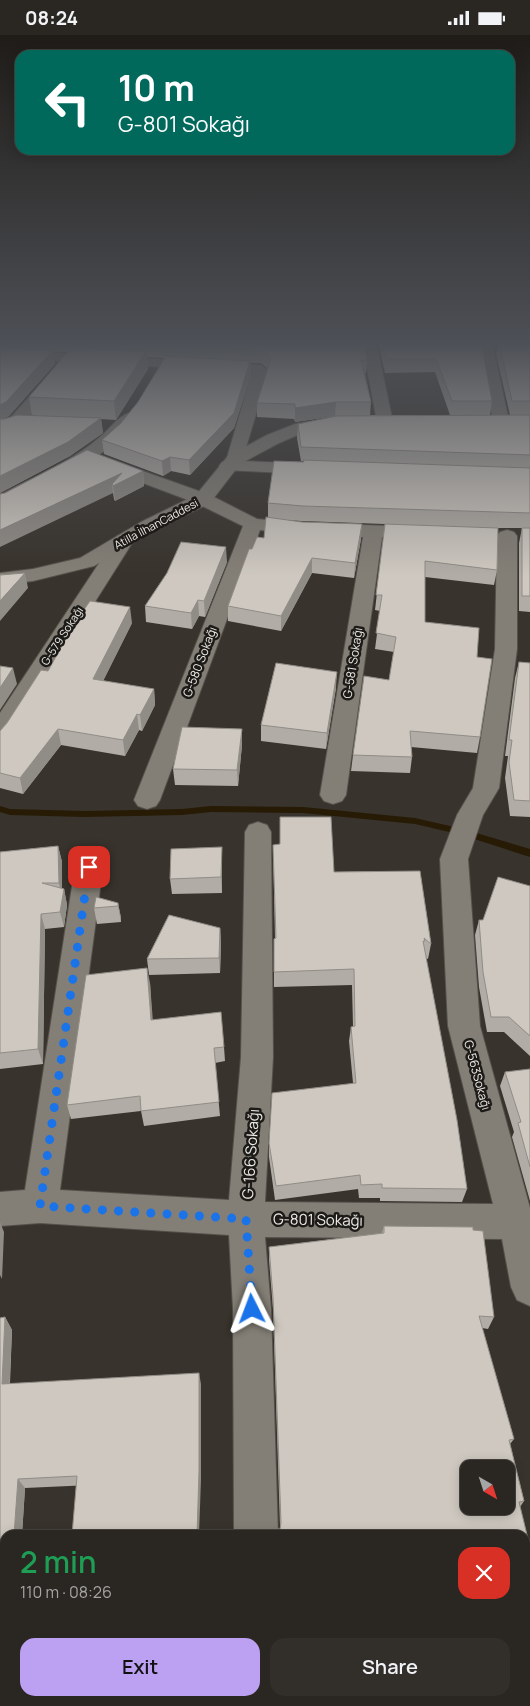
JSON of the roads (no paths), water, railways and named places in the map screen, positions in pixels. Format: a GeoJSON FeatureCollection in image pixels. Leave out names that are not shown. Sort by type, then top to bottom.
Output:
{"type":"FeatureCollection","features":[{"type":"Feature","properties":{"kind":"street"},"geometry":{"type":"LineString","coordinates":[[88,437],[122,427],[127,420]]}},
{"type":"Feature","properties":{"kind":"street"},"geometry":{"type":"LineString","coordinates":[[245,420],[231,463],[325,470]]}},
{"type":"Feature","properties":{"kind":"street"},"geometry":{"type":"LineString","coordinates":[[0,430],[16,422],[34,424]]}},
{"type":"Feature","properties":{"kind":"street"},"geometry":{"type":"LineString","coordinates":[[482,422],[520,422]]}},
{"type":"Feature","properties":{"kind":"street","name":"Atilla İlhanCaddesi"},"geometry":{"type":"LineString","coordinates":[[0,579],[33,575],[87,562],[124,540],[202,499],[231,463],[273,439],[301,429],[334,423],[404,423]]}},
{"type":"Feature","properties":{"kind":"street"},"geometry":{"type":"LineString","coordinates":[[0,503],[87,456],[104,433]]}},
{"type":"Feature","properties":{"kind":"street"},"geometry":{"type":"LineString","coordinates":[[87,456],[202,499],[253,524],[373,532],[440,534]]}},
{"type":"Feature","properties":{"kind":"street","name":"G-580 Sokağı"},"geometry":{"type":"LineString","coordinates":[[147,800],[253,524]]}},
{"type":"Feature","properties":{"kind":"street","name":"G-581 Sokağı"},"geometry":{"type":"LineString","coordinates":[[332,795],[373,532]]}},
{"type":"Feature","properties":{"kind":"street","name":"G-563Sokağı"},"geometry":{"type":"LineString","coordinates":[[506,536],[506,649],[486,788],[470,815],[454,859],[464,1026],[516,1222],[530,1287]]}},
{"type":"Feature","properties":{"kind":"street","name":"G-579 Sokağı"},"geometry":{"type":"LineString","coordinates":[[0,732],[124,540]]}},
{"type":"Feature","properties":{"kind":"street","name":"G-166 Sokağı"},"geometry":{"type":"LineString","coordinates":[[256,1530],[252,1309],[246,1219],[257,1057],[258,832]]}},
{"type":"Feature","properties":{"kind":"street"},"geometry":{"type":"LineString","coordinates":[[40,1206],[89,867]]}},
{"type":"Feature","properties":{"kind":"street","name":"G-801 Sokağı"},"geometry":{"type":"LineString","coordinates":[[0,1209],[40,1206],[246,1219],[516,1222]]}},
{"type":"Feature","properties":{"kind":"waterway"},"geometry":{"type":"LineString","coordinates":[[0,809],[10,812],[85,814],[182,812],[211,809],[303,810],[415,821],[463,832],[530,853]]}}]}
